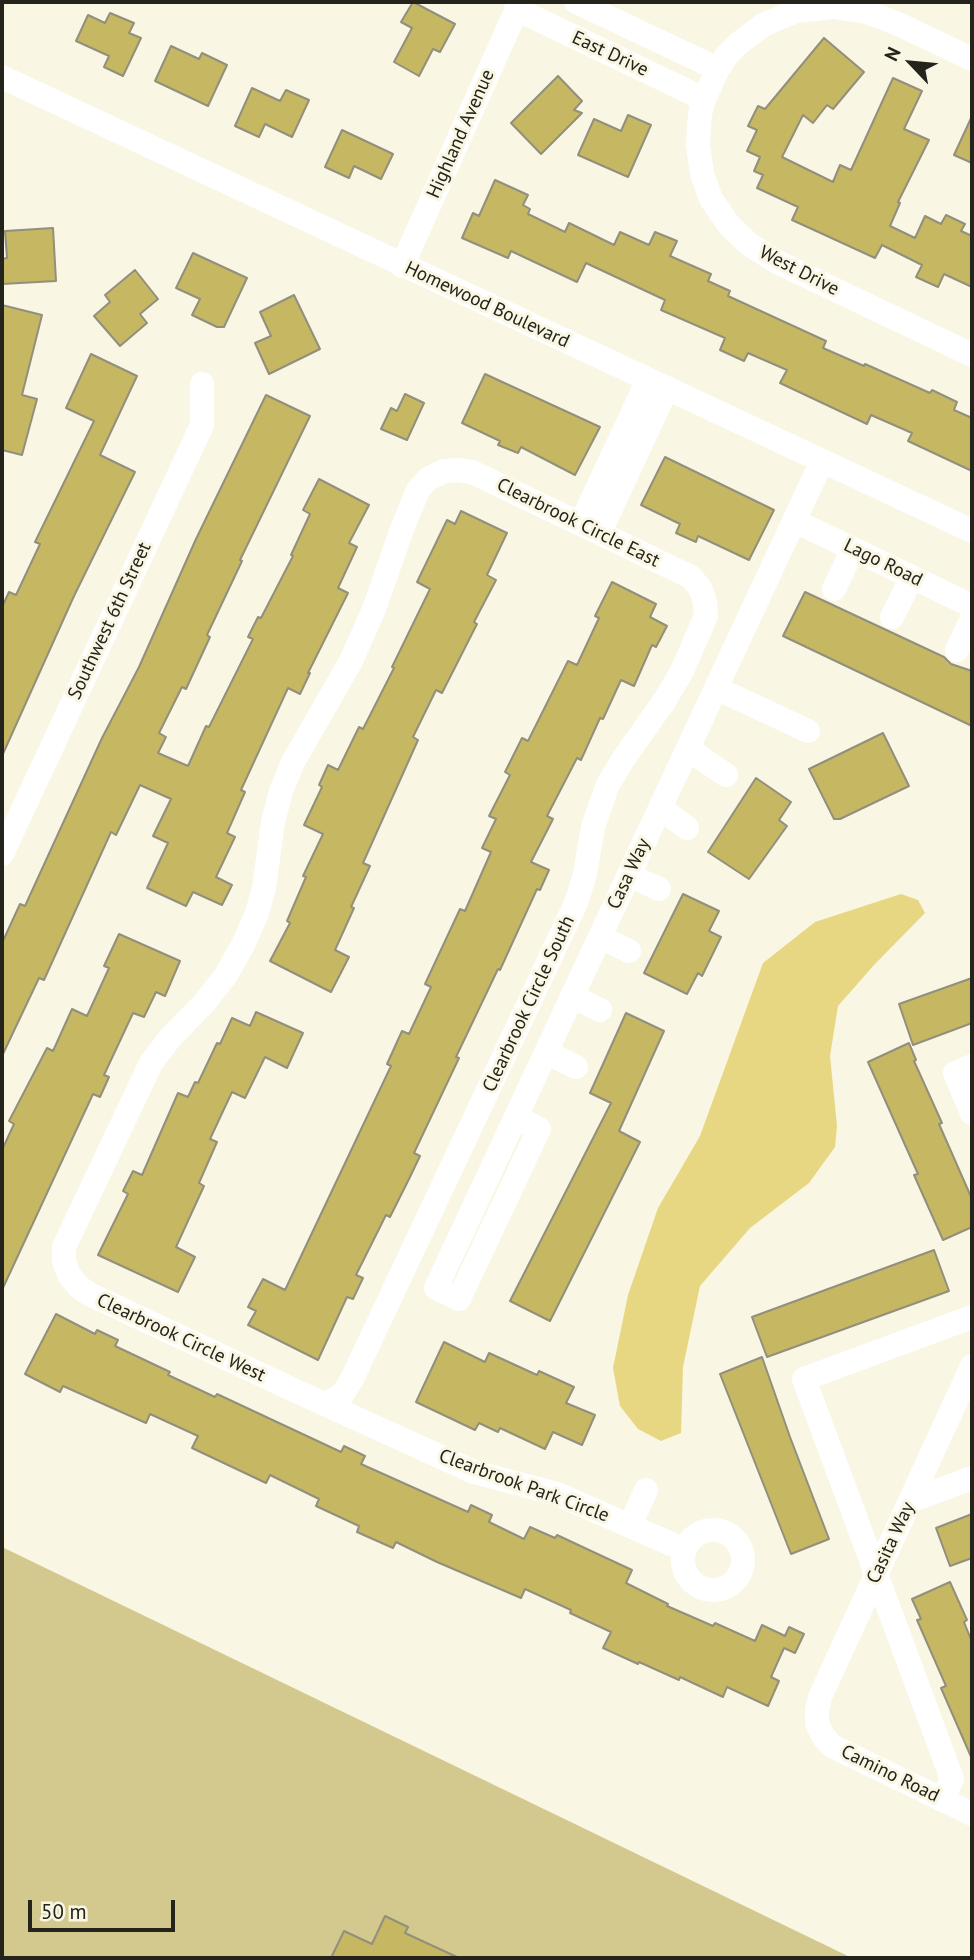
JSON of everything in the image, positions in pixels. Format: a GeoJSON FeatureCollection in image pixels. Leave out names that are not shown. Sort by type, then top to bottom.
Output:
{"type":"FeatureCollection","features":[{"type":"Feature","properties":{"kind":"street","name":"East Drive"},"geometry":{"type":"LineString","coordinates":[[576,2],[710,84]]}},
{"type":"Feature","properties":{"kind":"street","name":"East Drive"},"geometry":{"type":"LineString","coordinates":[[518,6],[710,84]]}},
{"type":"Feature","properties":{"kind":"street","name":"Highland Avenue"},"geometry":{"type":"LineString","coordinates":[[402,266],[518,6]]}},
{"type":"Feature","properties":{"kind":"street"},"geometry":{"type":"LineString","coordinates":[[710,84],[738,44],[763,25],[796,11],[833,7],[879,16],[972,59]]}},
{"type":"Feature","properties":{"kind":"street","name":"Homewood Boulevard"},"geometry":{"type":"LineString","coordinates":[[2,77],[972,531]]}},
{"type":"Feature","properties":{"kind":"street","name":"West Drive"},"geometry":{"type":"LineString","coordinates":[[710,84],[698,132],[702,174],[719,212],[738,235],[779,264],[972,355]]}},
{"type":"Feature","properties":{"kind":"street","name":"Southwest 6th Street"},"geometry":{"type":"LineString","coordinates":[[2,854],[202,425],[202,384]]}},
{"type":"Feature","properties":{"kind":"street"},"geometry":{"type":"LineString","coordinates":[[590,527],[658,384]]}},
{"type":"Feature","properties":{"kind":"street","name":"Casa Way"},"geometry":{"type":"LineString","coordinates":[[436,1288],[822,461]]}},
{"type":"Feature","properties":{"kind":"street","name":"Clearbrook Circle East"},"geometry":{"type":"LineString","coordinates":[[64,1247],[151,1063],[170,1038],[205,1002],[226,975],[243,945],[264,888],[273,822],[281,791],[293,762],[351,661],[374,609],[418,490],[428,480],[444,471],[472,472],[691,577],[702,595]]}},
{"type":"Feature","properties":{"kind":"street","name":"Lago Road"},"geometry":{"type":"LineString","coordinates":[[794,521],[972,606]]}},
{"type":"Feature","properties":{"kind":"street"},"geometry":{"type":"LineString","coordinates":[[834,589],[853,549]]}},
{"type":"Feature","properties":{"kind":"street"},"geometry":{"type":"LineString","coordinates":[[892,617],[912,577]]}},
{"type":"Feature","properties":{"kind":"street","name":"Clearbrook Circle South"},"geometry":{"type":"LineString","coordinates":[[325,1404],[342,1395],[352,1379],[553,954],[576,903],[602,798],[624,758],[682,671],[706,616],[702,595]]}},
{"type":"Feature","properties":{"kind":"street"},"geometry":{"type":"LineString","coordinates":[[957,650],[972,619]]}},
{"type":"Feature","properties":{"kind":"street"},"geometry":{"type":"LineString","coordinates":[[716,688],[808,731]]}},
{"type":"Feature","properties":{"kind":"street"},"geometry":{"type":"LineString","coordinates":[[688,749],[726,775]]}},
{"type":"Feature","properties":{"kind":"street"},"geometry":{"type":"LineString","coordinates":[[660,808],[687,828]]}},
{"type":"Feature","properties":{"kind":"street"},"geometry":{"type":"LineString","coordinates":[[629,875],[659,889]]}},
{"type":"Feature","properties":{"kind":"street"},"geometry":{"type":"LineString","coordinates":[[600,937],[629,951]]}},
{"type":"Feature","properties":{"kind":"street"},"geometry":{"type":"LineString","coordinates":[[572,996],[600,1010]]}},
{"type":"Feature","properties":{"kind":"street"},"geometry":{"type":"LineString","coordinates":[[546,1052],[576,1067]]}},
{"type":"Feature","properties":{"kind":"street"},"geometry":{"type":"LineString","coordinates":[[972,1066],[954,1073],[972,1113]]}},
{"type":"Feature","properties":{"kind":"street","name":"Clearbrook Circle West"},"geometry":{"type":"LineString","coordinates":[[64,1247],[64,1261],[69,1275],[89,1294],[325,1404]]}},
{"type":"Feature","properties":{"kind":"street"},"geometry":{"type":"LineString","coordinates":[[942,1800],[952,1779],[804,1379],[972,1317]]}},
{"type":"Feature","properties":{"kind":"street","name":"Casita Way"},"geometry":{"type":"LineString","coordinates":[[817,1723],[820,1697],[972,1366]]}},
{"type":"Feature","properties":{"kind":"street","name":"Clearbrook Park Circle"},"geometry":{"type":"LineString","coordinates":[[325,1404],[474,1472],[557,1494],[685,1550]]}},
{"type":"Feature","properties":{"kind":"street"},"geometry":{"type":"LineString","coordinates":[[910,1501],[972,1478]]}},
{"type":"Feature","properties":{"kind":"street"},"geometry":{"type":"LineString","coordinates":[[630,1526],[646,1490]]}},
{"type":"Feature","properties":{"kind":"street","name":"Camino Road"},"geometry":{"type":"LineString","coordinates":[[817,1723],[832,1746],[972,1814]]}},
{"type":"Feature","properties":{"kind":"shaded area"},"geometry":{"type":"Polygon","coordinates":[[[901,894],[918,900],[925,913],[838,1006],[830,1056],[837,1126],[835,1147],[809,1183],[750,1228],[700,1286],[683,1367],[681,1433],[661,1441],[638,1429],[620,1406],[613,1368],[628,1295],[658,1208],[700,1136],[763,963],[815,922],[901,894]]]}},
{"type":"Feature","properties":{"kind":"shaded area"},"geometry":{"type":"Polygon","coordinates":[[[2,1547],[852,1958],[2,1958],[2,1547]]]}},
{"type":"Feature","properties":{"kind":"building"},"geometry":{"type":"Polygon","coordinates":[[[413,2],[455,24],[440,52],[433,49],[419,76],[394,62],[412,28],[401,22],[413,2]]]}},
{"type":"Feature","properties":{"kind":"building"},"geometry":{"type":"Polygon","coordinates":[[[110,13],[134,23],[129,33],[141,38],[123,76],[104,67],[109,56],[76,41],[88,15],[105,23],[110,13]]]}},
{"type":"Feature","properties":{"kind":"building"},"geometry":{"type":"Polygon","coordinates":[[[824,38],[864,72],[833,109],[827,105],[813,123],[803,115],[782,157],[833,182],[840,165],[851,170],[893,78],[922,91],[904,129],[929,140],[898,202],[900,203],[890,226],[915,238],[925,216],[941,224],[946,215],[965,224],[961,231],[972,236],[972,287],[944,274],[938,287],[916,277],[922,265],[882,245],[875,258],[792,220],[798,207],[757,188],[763,175],[754,171],[760,157],[747,151],[757,130],[748,126],[758,106],[765,109],[824,38]]]}},
{"type":"Feature","properties":{"kind":"building"},"geometry":{"type":"Polygon","coordinates":[[[171,46],[199,59],[202,53],[227,65],[208,106],[155,81],[171,46]]]}},
{"type":"Feature","properties":{"kind":"building"},"geometry":{"type":"Polygon","coordinates":[[[558,76],[582,101],[574,110],[582,113],[541,154],[511,123],[558,76]]]}},
{"type":"Feature","properties":{"kind":"building"},"geometry":{"type":"Polygon","coordinates":[[[252,88],[280,101],[286,90],[309,100],[292,137],[265,124],[259,137],[235,126],[252,88]]]}},
{"type":"Feature","properties":{"kind":"building"},"geometry":{"type":"Polygon","coordinates":[[[628,115],[651,125],[628,177],[578,155],[594,119],[621,131],[628,115]]]}},
{"type":"Feature","properties":{"kind":"building"},"geometry":{"type":"Polygon","coordinates":[[[972,116],[972,163],[954,155],[972,116]]]}},
{"type":"Feature","properties":{"kind":"building"},"geometry":{"type":"Polygon","coordinates":[[[342,130],[393,154],[381,179],[354,166],[349,178],[325,167],[342,130]]]}},
{"type":"Feature","properties":{"kind":"building"},"geometry":{"type":"Polygon","coordinates":[[[495,180],[528,195],[523,205],[530,209],[528,214],[565,232],[569,223],[614,245],[620,232],[649,245],[655,232],[677,241],[670,256],[711,274],[708,281],[730,291],[728,296],[826,341],[823,348],[957,402],[954,410],[972,418],[972,471],[908,441],[912,433],[871,415],[867,424],[780,383],[787,370],[748,353],[744,361],[720,350],[725,338],[661,310],[665,300],[586,263],[577,282],[511,251],[508,258],[462,238],[473,213],[479,216],[495,180]]]}},
{"type":"Feature","properties":{"kind":"building"},"geometry":{"type":"Polygon","coordinates":[[[53,228],[56,281],[2,284],[2,259],[7,258],[5,231],[53,228]]]}},
{"type":"Feature","properties":{"kind":"building"},"geometry":{"type":"Polygon","coordinates":[[[193,253],[247,278],[224,327],[217,327],[192,315],[200,299],[176,288],[193,253]]]}},
{"type":"Feature","properties":{"kind":"building"},"geometry":{"type":"Polygon","coordinates":[[[135,270],[158,299],[140,314],[147,323],[120,346],[94,316],[110,302],[105,295],[135,270]]]}},
{"type":"Feature","properties":{"kind":"building"},"geometry":{"type":"Polygon","coordinates":[[[294,295],[320,349],[269,374],[255,343],[271,336],[260,312],[294,295]]]}},
{"type":"Feature","properties":{"kind":"building"},"geometry":{"type":"Polygon","coordinates":[[[2,305],[42,315],[22,395],[37,399],[22,455],[2,450],[2,305]]]}},
{"type":"Feature","properties":{"kind":"building"},"geometry":{"type":"Polygon","coordinates":[[[91,354],[137,376],[100,455],[135,472],[74,596],[2,756],[2,607],[9,592],[16,595],[40,544],[35,542],[94,421],[66,408],[91,354]]]}},
{"type":"Feature","properties":{"kind":"building"},"geometry":{"type":"Polygon","coordinates":[[[485,374],[600,427],[575,475],[521,447],[518,453],[498,445],[500,441],[462,423],[485,374]]]}},
{"type":"Feature","properties":{"kind":"building"},"geometry":{"type":"Polygon","coordinates":[[[405,394],[424,403],[407,440],[381,429],[391,408],[397,411],[405,394]]]}},
{"type":"Feature","properties":{"kind":"building"},"geometry":{"type":"Polygon","coordinates":[[[266,395],[310,416],[240,560],[242,561],[207,635],[210,637],[186,689],[182,687],[159,733],[166,737],[158,753],[188,766],[206,726],[209,727],[253,639],[248,637],[258,617],[261,618],[293,556],[291,555],[310,514],[303,510],[319,479],[369,505],[349,543],[357,547],[338,588],[348,593],[300,694],[288,688],[241,790],[245,792],[227,833],[235,837],[216,877],[232,885],[222,905],[193,892],[186,906],[147,888],[168,843],[153,836],[171,799],[140,785],[116,835],[111,832],[44,980],[39,978],[2,1056],[2,943],[20,904],[25,906],[266,395]]]}},
{"type":"Feature","properties":{"kind":"building"},"geometry":{"type":"Polygon","coordinates":[[[665,457],[774,510],[749,560],[698,536],[696,542],[676,533],[680,524],[641,505],[665,457]]]}},
{"type":"Feature","properties":{"kind":"building"},"geometry":{"type":"Polygon","coordinates":[[[461,511],[507,533],[487,575],[496,580],[442,693],[436,690],[413,737],[418,740],[363,863],[370,866],[335,950],[349,957],[331,992],[270,961],[290,923],[287,921],[306,877],[303,876],[323,834],[304,825],[322,787],[319,785],[328,765],[338,770],[359,727],[363,729],[394,668],[392,667],[430,589],[417,582],[447,520],[455,524],[461,511]]]}},
{"type":"Feature","properties":{"kind":"building"},"geometry":{"type":"Polygon","coordinates":[[[612,582],[656,604],[650,617],[667,626],[656,647],[652,645],[634,686],[621,680],[581,760],[577,758],[547,816],[553,819],[531,862],[549,870],[540,890],[537,889],[456,1057],[459,1058],[414,1153],[420,1156],[410,1177],[390,1217],[386,1215],[356,1275],[363,1278],[353,1299],[347,1297],[318,1360],[248,1325],[256,1311],[248,1307],[263,1279],[285,1290],[391,1066],[387,1064],[402,1031],[409,1034],[431,987],[425,984],[460,909],[465,911],[491,852],[482,848],[496,819],[489,816],[510,775],[505,772],[522,738],[528,741],[568,661],[577,665],[599,618],[595,616],[612,582]]]}},
{"type":"Feature","properties":{"kind":"building"},"geometry":{"type":"Polygon","coordinates":[[[805,592],[944,657],[951,664],[972,671],[972,726],[783,636],[805,592]]]}},
{"type":"Feature","properties":{"kind":"building"},"geometry":{"type":"Polygon","coordinates":[[[883,733],[909,786],[840,819],[834,819],[809,769],[883,733]]]}},
{"type":"Feature","properties":{"kind":"building"},"geometry":{"type":"Polygon","coordinates":[[[756,778],[791,802],[779,820],[787,826],[749,879],[708,852],[756,778]]]}},
{"type":"Feature","properties":{"kind":"building"},"geometry":{"type":"Polygon","coordinates":[[[683,894],[719,911],[709,931],[721,937],[702,976],[698,973],[687,994],[644,973],[683,894]]]}},
{"type":"Feature","properties":{"kind":"building"},"geometry":{"type":"Polygon","coordinates":[[[119,934],[180,961],[165,996],[156,992],[144,1017],[133,1013],[104,1075],[109,1077],[100,1097],[93,1094],[2,1290],[2,1150],[14,1124],[9,1121],[47,1048],[53,1051],[72,1009],[87,1016],[109,968],[104,966],[119,934]]]}},
{"type":"Feature","properties":{"kind":"building"},"geometry":{"type":"Polygon","coordinates":[[[972,978],[972,1023],[913,1045],[899,1004],[972,978]]]}},
{"type":"Feature","properties":{"kind":"building"},"geometry":{"type":"Polygon","coordinates":[[[256,1012],[303,1033],[287,1068],[265,1057],[245,1098],[232,1092],[210,1139],[217,1142],[199,1183],[204,1186],[176,1247],[195,1257],[178,1292],[98,1255],[128,1194],[123,1191],[133,1171],[142,1175],[178,1093],[188,1097],[195,1082],[198,1083],[217,1043],[220,1044],[232,1018],[250,1026],[256,1012]]]}},
{"type":"Feature","properties":{"kind":"building"},"geometry":{"type":"Polygon","coordinates":[[[626,1013],[664,1031],[619,1131],[640,1142],[550,1321],[510,1301],[611,1103],[590,1093],[626,1013]]]}},
{"type":"Feature","properties":{"kind":"building"},"geometry":{"type":"Polygon","coordinates":[[[909,1043],[916,1060],[914,1061],[942,1123],[939,1124],[972,1199],[972,1227],[943,1240],[914,1175],[918,1174],[868,1062],[909,1043]]]}},
{"type":"Feature","properties":{"kind":"building"},"geometry":{"type":"Polygon","coordinates":[[[934,1250],[949,1291],[767,1357],[752,1317],[934,1250]]]}},
{"type":"Feature","properties":{"kind":"building"},"geometry":{"type":"Polygon","coordinates":[[[56,1314],[95,1334],[97,1330],[118,1340],[115,1346],[215,1397],[217,1394],[341,1452],[344,1446],[365,1456],[361,1464],[468,1512],[471,1505],[492,1515],[489,1522],[524,1539],[530,1527],[555,1538],[557,1535],[632,1570],[626,1583],[668,1604],[667,1606],[713,1626],[715,1623],[755,1641],[762,1625],[785,1636],[789,1627],[804,1634],[795,1653],[784,1648],[771,1677],[779,1681],[768,1706],[727,1687],[723,1697],[680,1677],[679,1680],[639,1662],[638,1664],[603,1648],[611,1632],[570,1613],[571,1610],[525,1589],[521,1598],[396,1542],[393,1548],[357,1532],[359,1526],[316,1506],[319,1499],[270,1475],[266,1483],[192,1448],[198,1436],[150,1414],[146,1423],[63,1386],[60,1392],[25,1374],[56,1314]]]}},
{"type":"Feature","properties":{"kind":"building"},"geometry":{"type":"Polygon","coordinates":[[[444,1342],[485,1362],[489,1353],[537,1375],[539,1371],[574,1387],[566,1403],[595,1415],[582,1445],[553,1432],[545,1449],[500,1428],[498,1432],[479,1423],[475,1430],[416,1402],[444,1342]]]}},
{"type":"Feature","properties":{"kind":"building"},"geometry":{"type":"Polygon","coordinates":[[[762,1357],[829,1539],[791,1554],[720,1374],[762,1357]]]}},
{"type":"Feature","properties":{"kind":"building"},"geometry":{"type":"Polygon","coordinates":[[[972,1514],[972,1558],[950,1566],[936,1528],[972,1514]]]}},
{"type":"Feature","properties":{"kind":"building"},"geometry":{"type":"Polygon","coordinates":[[[950,1582],[967,1620],[964,1622],[972,1642],[972,1759],[941,1688],[946,1686],[917,1620],[921,1619],[912,1599],[950,1582]]]}},
{"type":"Feature","properties":{"kind":"building"},"geometry":{"type":"Polygon","coordinates":[[[385,1916],[408,1927],[405,1933],[459,1958],[331,1958],[344,1931],[372,1944],[385,1916]]]}}]}
